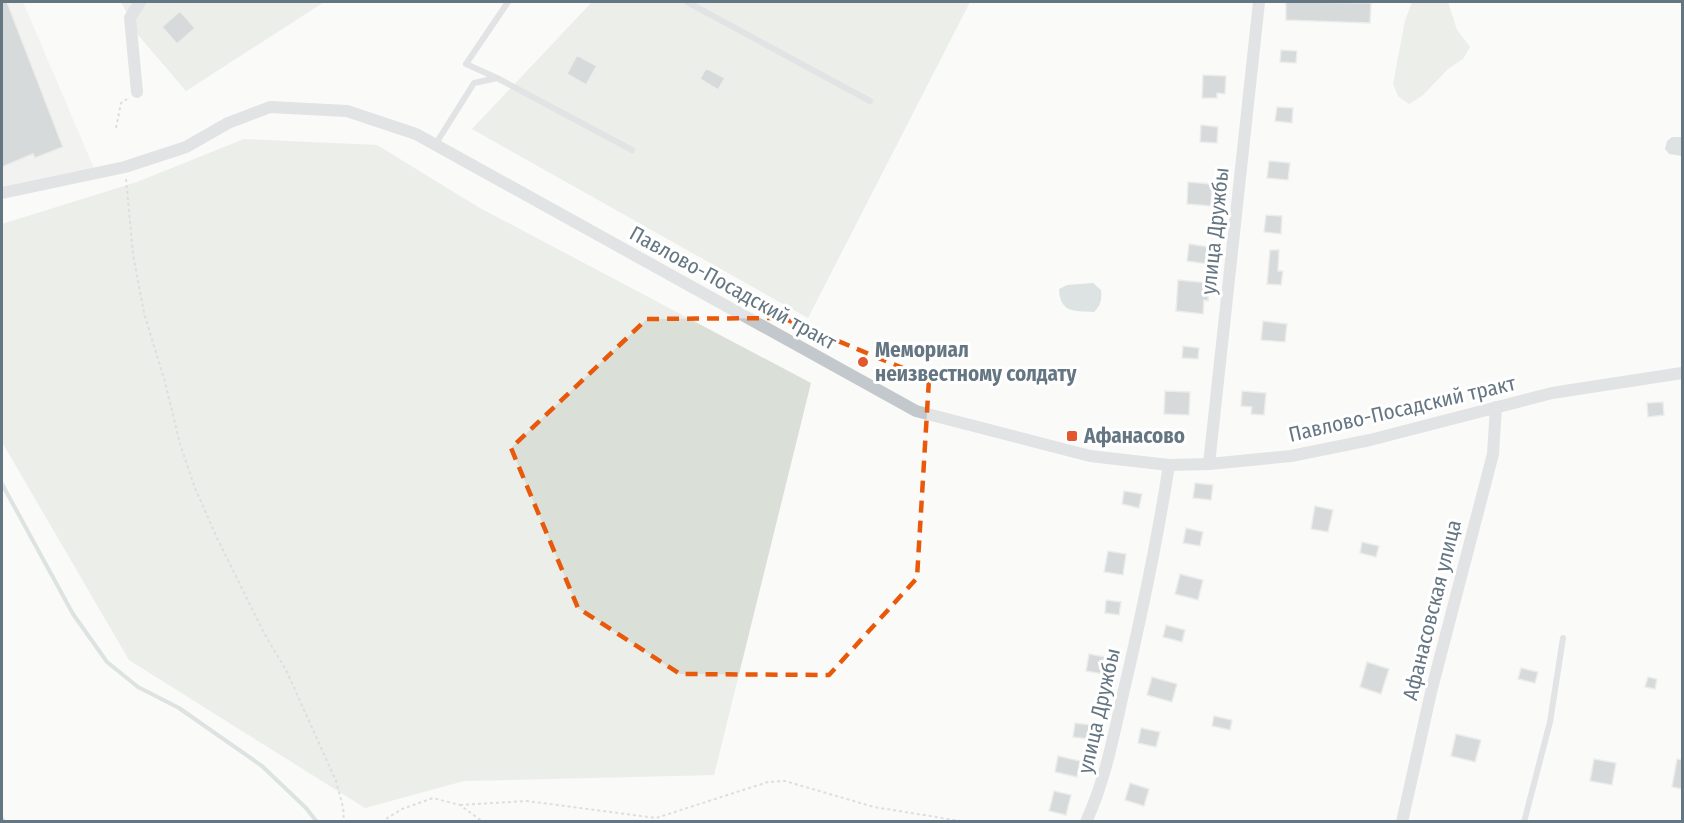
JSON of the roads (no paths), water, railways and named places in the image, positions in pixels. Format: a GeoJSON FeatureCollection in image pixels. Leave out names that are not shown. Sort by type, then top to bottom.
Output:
{"type":"FeatureCollection","features":[{"type":"Feature","properties":{"kind":"street"},"geometry":{"type":"LineString","coordinates":[[137,92],[130,18],[140,2]]}},
{"type":"Feature","properties":{"kind":"street","name":"улица Дружбы"},"geometry":{"type":"LineString","coordinates":[[1209,464],[1259,2]]}},
{"type":"Feature","properties":{"kind":"street","name":"Павлово-Посадский тракт"},"geometry":{"type":"LineString","coordinates":[[2,193],[125,167],[186,147],[228,123],[270,107],[347,111],[416,134],[916,411],[1090,456],[1169,465],[1209,464],[1302,454],[1370,440],[1552,393],[1683,373]]}},
{"type":"Feature","properties":{"kind":"street","name":"Афанасовская улица"},"geometry":{"type":"LineString","coordinates":[[1402,822],[1431,692],[1492,454],[1496,407]]}},
{"type":"Feature","properties":{"kind":"street","name":"улица Дружбы"},"geometry":{"type":"LineString","coordinates":[[1086,822],[1102,785],[1140,623],[1169,465]]}},
{"type":"Feature","properties":{"kind":"lane"},"geometry":{"type":"LineString","coordinates":[[508,2],[466,64],[497,78],[632,150]]}},
{"type":"Feature","properties":{"kind":"lane"},"geometry":{"type":"LineString","coordinates":[[687,2],[870,101]]}},
{"type":"Feature","properties":{"kind":"lane"},"geometry":{"type":"LineString","coordinates":[[435,146],[474,83],[497,78]]}},
{"type":"Feature","properties":{"kind":"lane"},"geometry":{"type":"LineString","coordinates":[[1524,822],[1550,722],[1563,638]]}},
{"type":"Feature","properties":{"kind":"waterway"},"geometry":{"type":"LineString","coordinates":[[2,484],[73,614],[107,662],[138,687],[179,708],[262,766],[306,808],[317,822]]}},
{"type":"Feature","properties":{"kind":"place","name":"Мемориал неизвестному солдату"},"geometry":{"type":"Point","coordinates":[863,362]}},
{"type":"Feature","properties":{"kind":"place","name":"Афанасово"},"geometry":{"type":"Point","coordinates":[1072,436]}}]}
